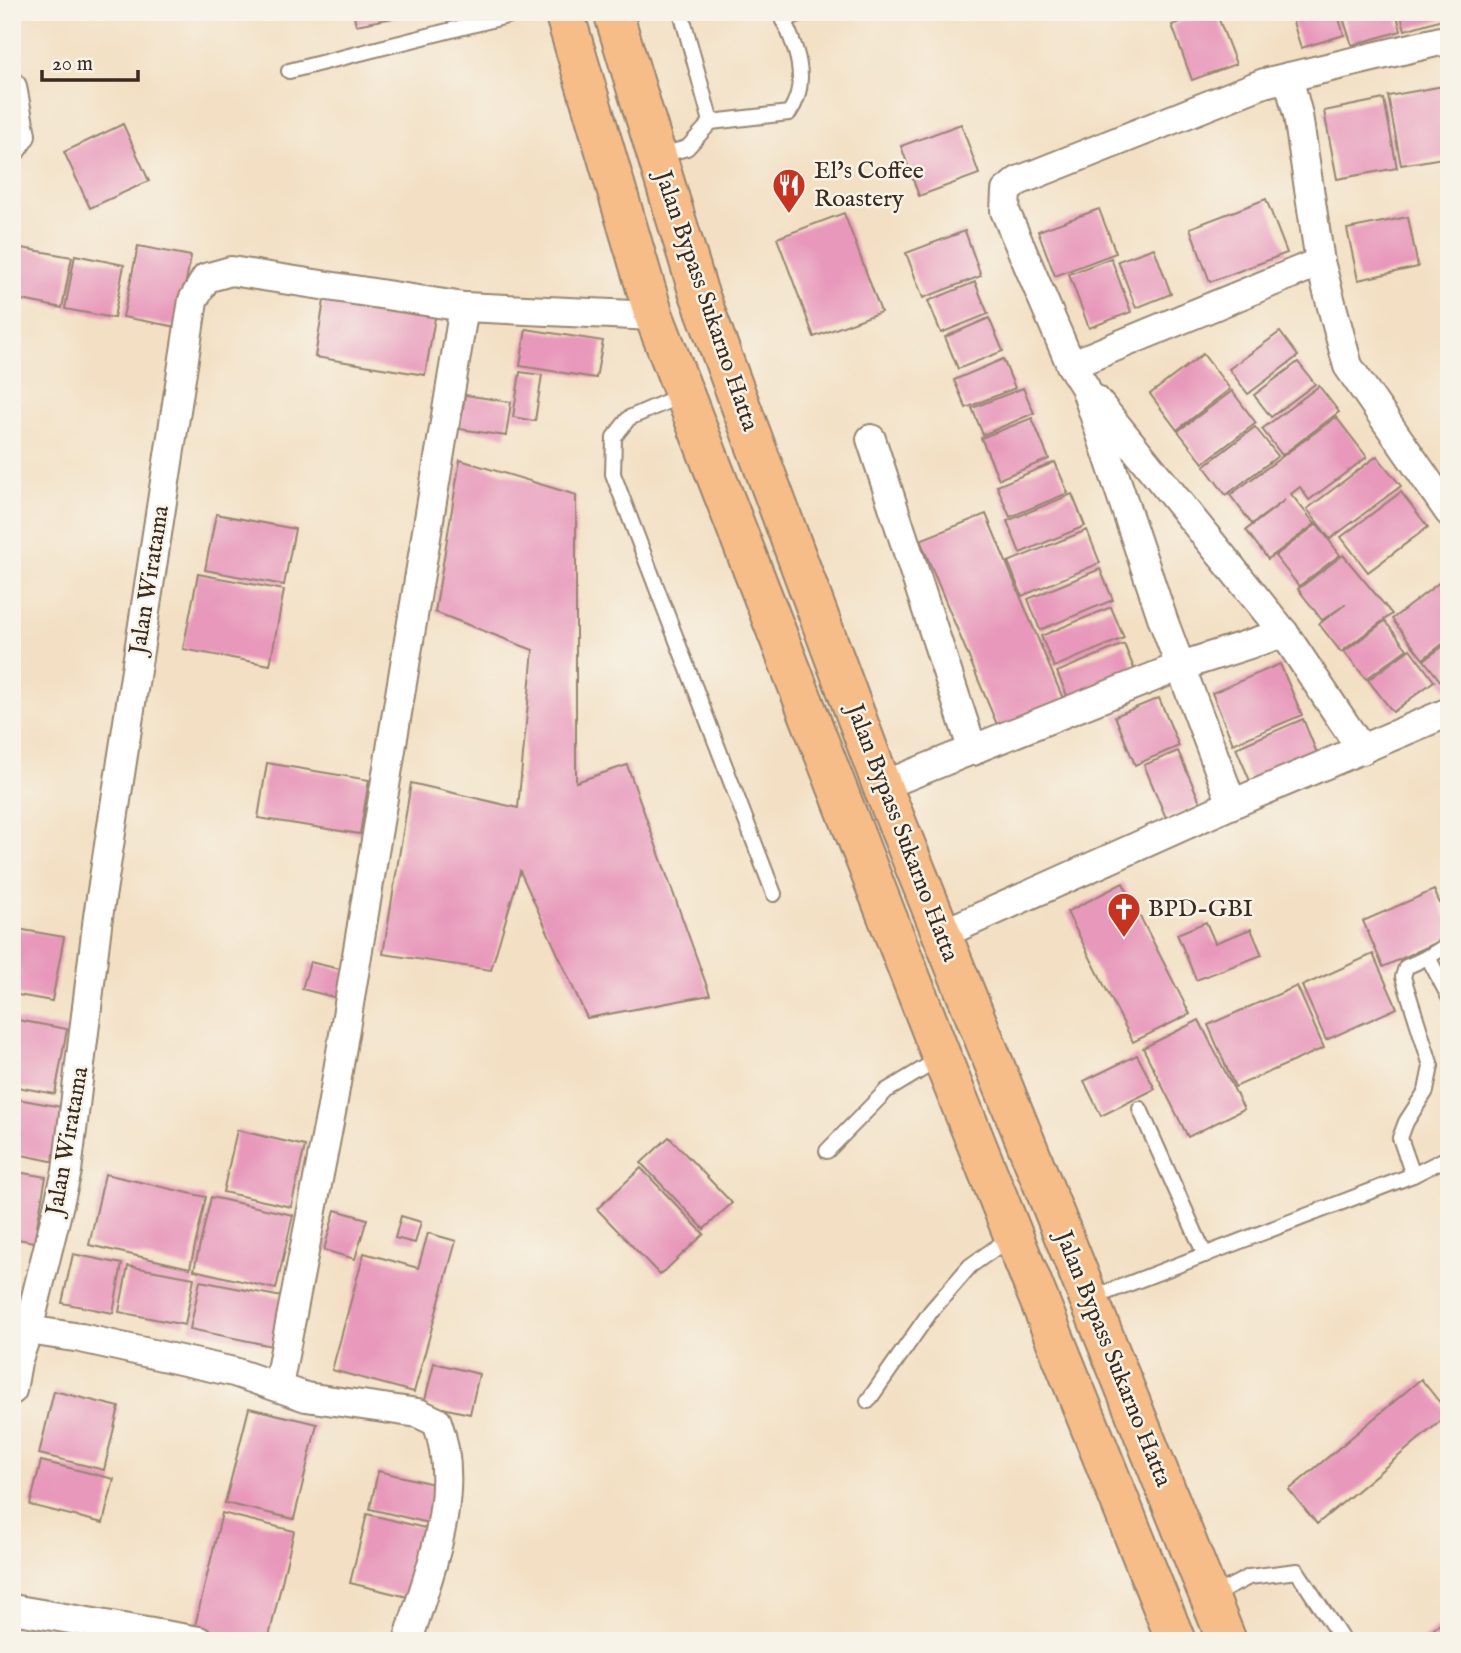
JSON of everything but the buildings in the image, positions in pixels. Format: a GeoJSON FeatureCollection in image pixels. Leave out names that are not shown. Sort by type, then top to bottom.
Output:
{"type":"FeatureCollection","features":[{"type":"Feature","properties":{"kind":"highway","name":"Jalan Bypass Sukarno Hatta"},"geometry":{"type":"LineString","coordinates":[[564,12],[654,316],[942,1058],[1176,1641]]}},
{"type":"Feature","properties":{"kind":"highway","name":"Jalan Bypass Sukarno Hatta"},"geometry":{"type":"LineString","coordinates":[[613,12],[698,291],[882,786],[1227,1641]]}},
{"type":"Feature","properties":{"kind":"street"},"geometry":{"type":"LineString","coordinates":[[1232,804],[1163,620],[1078,376],[1005,211],[1006,191],[1018,181],[1264,83],[1449,39]]}},
{"type":"Feature","properties":{"kind":"street"},"geometry":{"type":"LineString","coordinates":[[1288,77],[1298,115],[1320,262],[1348,366],[1449,512]]}},
{"type":"Feature","properties":{"kind":"street"},"geometry":{"type":"LineString","coordinates":[[12,87],[21,135],[12,148]]}},
{"type":"Feature","properties":{"kind":"street"},"geometry":{"type":"LineString","coordinates":[[1078,376],[1320,262]]}},
{"type":"Feature","properties":{"kind":"street","name":"Jalan Wiratama"},"geometry":{"type":"LineString","coordinates":[[12,1390],[20,1329],[67,1171],[98,917],[193,300],[206,278],[230,271],[464,307],[654,316]]}},
{"type":"Feature","properties":{"kind":"street"},"geometry":{"type":"LineString","coordinates":[[278,1386],[332,1107],[464,307]]}},
{"type":"Feature","properties":{"kind":"street"},"geometry":{"type":"LineString","coordinates":[[1078,376],[1284,633],[1362,750]]}},
{"type":"Feature","properties":{"kind":"street"},"geometry":{"type":"LineString","coordinates":[[871,439],[972,751]]}},
{"type":"Feature","properties":{"kind":"street"},"geometry":{"type":"LineString","coordinates":[[882,786],[1181,666],[1284,633]]}},
{"type":"Feature","properties":{"kind":"street"},"geometry":{"type":"LineString","coordinates":[[942,934],[1232,804],[1449,712]]}},
{"type":"Feature","properties":{"kind":"street"},"geometry":{"type":"LineString","coordinates":[[20,1329],[180,1360],[278,1386],[306,1397],[418,1413],[437,1422],[444,1440],[447,1467],[442,1527],[408,1641]]}},
{"type":"Feature","properties":{"kind":"street"},"geometry":{"type":"LineString","coordinates":[[12,1609],[199,1641]]}},
{"type":"Feature","properties":{"kind":"lane"},"geometry":{"type":"LineString","coordinates":[[289,71],[523,12]]}},
{"type":"Feature","properties":{"kind":"lane"},"geometry":{"type":"LineString","coordinates":[[681,12],[711,122]]}},
{"type":"Feature","properties":{"kind":"lane"},"geometry":{"type":"LineString","coordinates":[[657,156],[687,148],[711,122],[789,113],[800,98],[801,71],[781,16],[803,12]]}},
{"type":"Feature","properties":{"kind":"lane"},"geometry":{"type":"LineString","coordinates":[[685,393],[629,418],[614,437],[612,474],[774,894]]}},
{"type":"Feature","properties":{"kind":"lane"},"geometry":{"type":"LineString","coordinates":[[1413,1175],[1400,1138],[1406,1122],[1426,1091],[1431,1066],[1403,977],[1406,967],[1449,944]]}},
{"type":"Feature","properties":{"kind":"lane"},"geometry":{"type":"LineString","coordinates":[[1428,957],[1449,996]]}},
{"type":"Feature","properties":{"kind":"lane"},"geometry":{"type":"LineString","coordinates":[[827,1151],[886,1091],[942,1058]]}},
{"type":"Feature","properties":{"kind":"lane"},"geometry":{"type":"LineString","coordinates":[[1140,1109],[1205,1255]]}},
{"type":"Feature","properties":{"kind":"lane"},"geometry":{"type":"LineString","coordinates":[[1089,1299],[1413,1175],[1449,1157]]}},
{"type":"Feature","properties":{"kind":"lane"},"geometry":{"type":"LineString","coordinates":[[868,1401],[931,1311],[970,1266],[1013,1236]]}},
{"type":"Feature","properties":{"kind":"lane"},"geometry":{"type":"LineString","coordinates":[[1209,1598],[1249,1577],[1297,1571],[1343,1641]]}},
{"type":"Feature","properties":{"kind":"place","name":"El's Coffee Roastery"},"geometry":{"type":"Point","coordinates":[789,215]}},
{"type":"Feature","properties":{"kind":"place","name":"BPD-GBI"},"geometry":{"type":"Point","coordinates":[1124,939]}}]}
